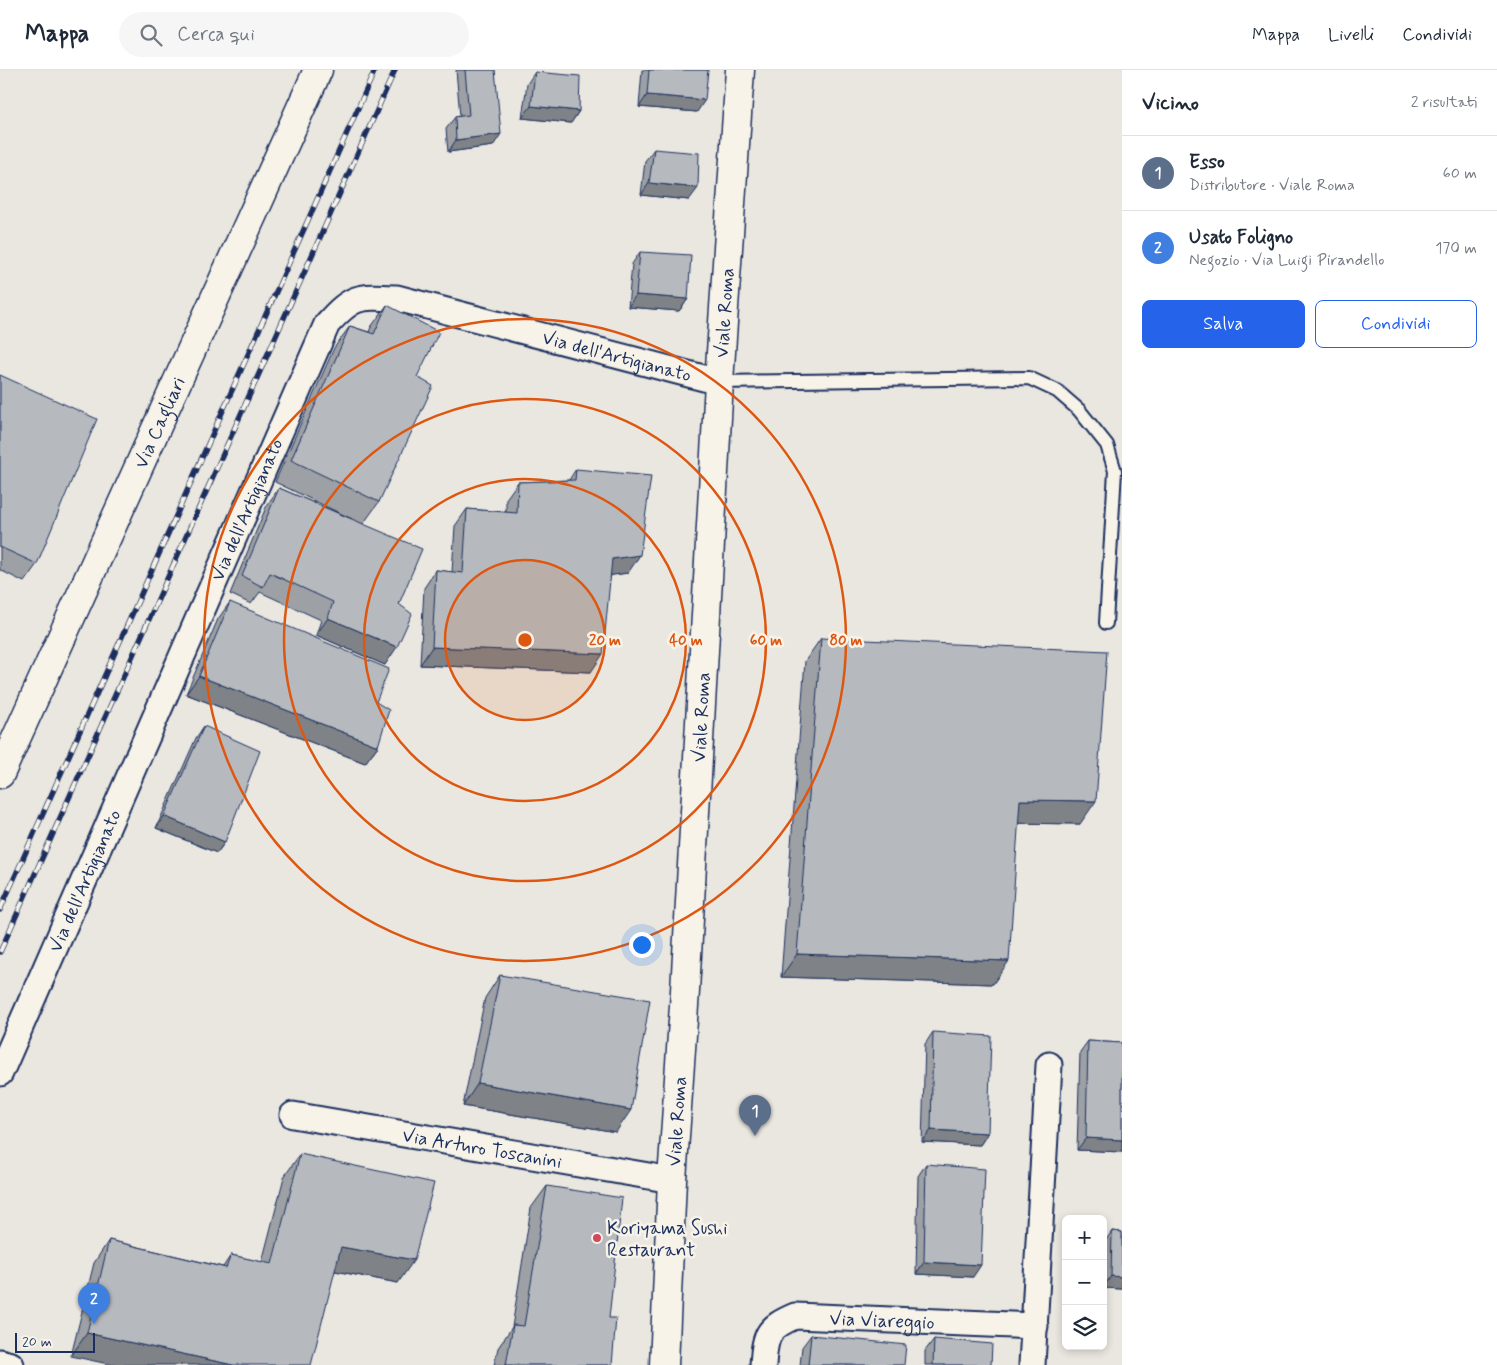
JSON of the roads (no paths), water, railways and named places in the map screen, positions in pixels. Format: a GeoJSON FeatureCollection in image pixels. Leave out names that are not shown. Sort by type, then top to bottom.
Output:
{"type":"FeatureCollection","features":[{"type":"Feature","properties":{"kind":"main road","name":"Via Cagliari"},"geometry":{"type":"LineString","coordinates":[[0,774],[318,70]]}},
{"type":"Feature","properties":{"kind":"main road","name":"Viale Roma"},"geometry":{"type":"LineString","coordinates":[[664,1365],[672,1180],[685,991],[719,382],[740,70]]}},
{"type":"Feature","properties":{"kind":"street","name":"Via dell'Artigianato"},"geometry":{"type":"LineString","coordinates":[[0,1074],[327,324],[344,306],[364,296],[397,298],[719,382]]}},
{"type":"Feature","properties":{"kind":"street"},"geometry":{"type":"LineString","coordinates":[[1032,1365],[1049,1066]]}},
{"type":"Feature","properties":{"kind":"street","name":"Via Arturo Toscanini"},"geometry":{"type":"LineString","coordinates":[[293,1115],[672,1180]]}},
{"type":"Feature","properties":{"kind":"street","name":"Via Viareggio"},"geometry":{"type":"LineString","coordinates":[[763,1365],[765,1343],[775,1325],[795,1316],[1035,1326]]}},
{"type":"Feature","properties":{"kind":"street"},"geometry":{"type":"LineString","coordinates":[[0,1362],[10,1365]]}},
{"type":"Feature","properties":{"kind":"lane"},"geometry":{"type":"LineString","coordinates":[[719,382],[1029,378],[1057,391],[1079,410],[1107,445],[1115,470],[1106,623]]}},
{"type":"Feature","properties":{"kind":"railway"},"geometry":{"type":"LineString","coordinates":[[0,910],[375,70]]}},
{"type":"Feature","properties":{"kind":"railway"},"geometry":{"type":"LineString","coordinates":[[0,952],[395,70]]}},
{"type":"Feature","properties":{"kind":"place","name":"Esso"},"geometry":{"type":"Point","coordinates":[755,1136]}},
{"type":"Feature","properties":{"kind":"place","name":"Koriyama Sushi Restaurant"},"geometry":{"type":"Point","coordinates":[597,1238]}},
{"type":"Feature","properties":{"kind":"place","name":"Usato Foligno"},"geometry":{"type":"Point","coordinates":[94,1324]}}]}
